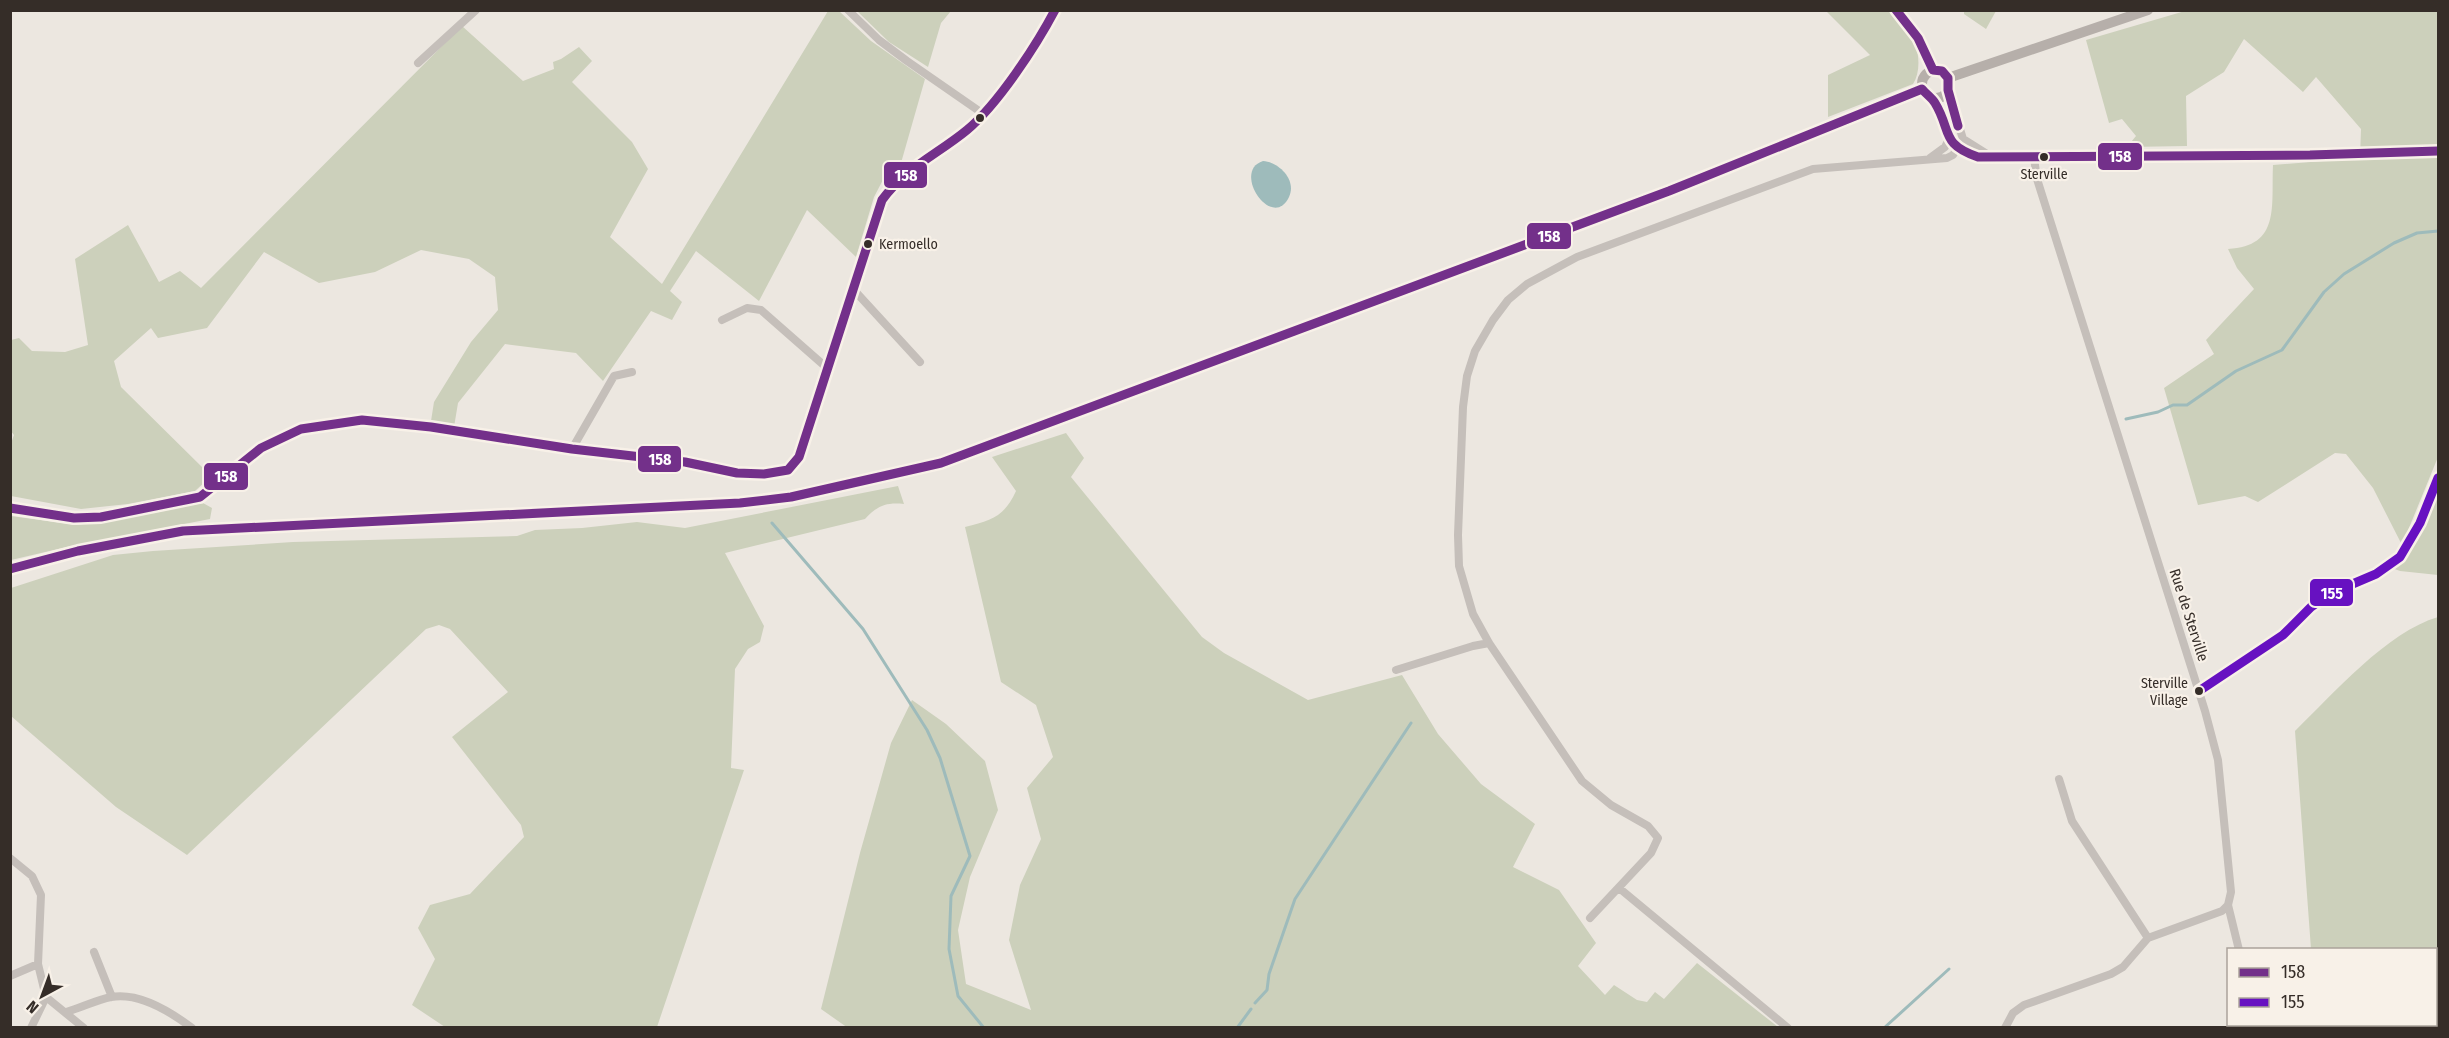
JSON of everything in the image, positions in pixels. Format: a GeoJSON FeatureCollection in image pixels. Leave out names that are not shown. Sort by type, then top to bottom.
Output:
{"type":"FeatureCollection","features":[{"type":"Feature","properties":{"kind":"main road"},"geometry":{"type":"LineString","coordinates":[[1948,78],[2148,10]]}},
{"type":"Feature","properties":{"kind":"main road"},"geometry":{"type":"LineString","coordinates":[[1933,70],[1942,71],[1948,78],[1948,90],[1940,97],[1931,97],[1922,89],[1923,79],[1933,70]]}},
{"type":"Feature","properties":{"kind":"main road"},"geometry":{"type":"LineString","coordinates":[[10,569],[78,551],[183,531],[443,517],[597,512],[740,503],[791,497],[941,463],[1669,191],[1922,89]]}},
{"type":"Feature","properties":{"kind":"street"},"geometry":{"type":"LineString","coordinates":[[418,63],[476,10]]}},
{"type":"Feature","properties":{"kind":"street"},"geometry":{"type":"LineString","coordinates":[[848,10],[879,40],[982,113]]}},
{"type":"Feature","properties":{"kind":"street"},"geometry":{"type":"LineString","coordinates":[[10,508],[74,518],[100,518],[200,497],[261,448],[271,443],[301,429],[362,420],[431,427],[572,449],[685,462],[737,473],[764,474],[788,470],[798,457],[882,200],[892,183],[969,128],[1023,62],[1041,37],[1055,10]]}},
{"type":"Feature","properties":{"kind":"street"},"geometry":{"type":"LineString","coordinates":[[1896,10],[1914,29],[1925,48],[1933,70]]}},
{"type":"Feature","properties":{"kind":"street"},"geometry":{"type":"LineString","coordinates":[[1948,90],[1963,139],[1990,156]]}},
{"type":"Feature","properties":{"kind":"street"},"geometry":{"type":"LineString","coordinates":[[1931,97],[1944,123],[1948,141],[1958,149],[1978,157],[2439,151]]}},
{"type":"Feature","properties":{"kind":"street"},"geometry":{"type":"LineString","coordinates":[[1590,918],[1651,853],[1658,838],[1648,826],[1611,805],[1582,781],[1489,643],[1473,614],[1459,566],[1458,536],[1462,407],[1467,376],[1475,351],[1492,320],[1508,300],[1527,284],[1577,257],[1813,169],[1947,158],[1958,149],[1963,139]]}},
{"type":"Feature","properties":{"kind":"street"},"geometry":{"type":"LineString","coordinates":[[1929,159],[1945,147],[1948,141]]}},
{"type":"Feature","properties":{"kind":"street","name":"Rue de Sterville"},"geometry":{"type":"LineString","coordinates":[[2034,158],[2037,179],[2199,691],[2218,760],[2231,892],[2228,905],[2239,948]]}},
{"type":"Feature","properties":{"kind":"street"},"geometry":{"type":"LineString","coordinates":[[854,290],[920,362]]}},
{"type":"Feature","properties":{"kind":"street"},"geometry":{"type":"LineString","coordinates":[[723,320],[747,308],[761,310],[826,368]]}},
{"type":"Feature","properties":{"kind":"street"},"geometry":{"type":"LineString","coordinates":[[572,449],[614,376],[632,372]]}},
{"type":"Feature","properties":{"kind":"street"},"geometry":{"type":"LineString","coordinates":[[2199,691],[2235,664],[2283,635],[2311,607],[2329,594],[2376,574],[2400,556],[2420,524],[2439,478]]}},
{"type":"Feature","properties":{"kind":"street"},"geometry":{"type":"LineString","coordinates":[[1396,670],[1489,643]]}},
{"type":"Feature","properties":{"kind":"street"},"geometry":{"type":"LineString","coordinates":[[2059,779],[2072,821],[2148,938]]}},
{"type":"Feature","properties":{"kind":"street"},"geometry":{"type":"LineString","coordinates":[[10,858],[32,876],[41,895],[38,964],[46,997],[31,1028]]}},
{"type":"Feature","properties":{"kind":"street"},"geometry":{"type":"LineString","coordinates":[[1618,888],[1788,1028]]}},
{"type":"Feature","properties":{"kind":"street"},"geometry":{"type":"LineString","coordinates":[[2005,1028],[2013,1013],[2024,1005],[2111,974],[2123,967],[2148,938],[2222,911],[2228,905]]}},
{"type":"Feature","properties":{"kind":"street"},"geometry":{"type":"LineString","coordinates":[[94,952],[112,997]]}},
{"type":"Feature","properties":{"kind":"street"},"geometry":{"type":"LineString","coordinates":[[10,976],[38,964]]}},
{"type":"Feature","properties":{"kind":"street"},"geometry":{"type":"LineString","coordinates":[[46,997],[84,1028]]}},
{"type":"Feature","properties":{"kind":"street"},"geometry":{"type":"LineString","coordinates":[[66,1012],[112,997],[136,999],[170,1012],[192,1028]]}},
{"type":"Feature","properties":{"kind":"green space"},"geometry":{"type":"Polygon","coordinates":[[[1964,10],[1996,11],[1986,29],[1964,14],[1964,10]]]}},
{"type":"Feature","properties":{"kind":"green space"},"geometry":{"type":"Polygon","coordinates":[[[828,11],[839,11],[871,41],[925,79],[901,163],[886,174],[874,197],[856,257],[807,210],[759,301],[696,251],[670,291],[682,302],[672,320],[651,311],[603,381],[576,353],[505,344],[458,403],[454,427],[431,421],[434,402],[471,342],[498,310],[495,277],[469,259],[421,250],[375,272],[319,283],[264,252],[207,328],[158,338],[151,328],[114,361],[121,387],[204,469],[207,480],[195,491],[128,504],[81,509],[11,496],[10,446],[14,435],[10,430],[11,340],[19,338],[32,351],[65,352],[88,345],[75,259],[128,225],[159,282],[180,271],[201,288],[462,26],[523,81],[554,69],[553,62],[579,47],[592,61],[572,82],[632,142],[648,169],[610,237],[662,284],[828,11]]]}},
{"type":"Feature","properties":{"kind":"green space"},"geometry":{"type":"Polygon","coordinates":[[[857,11],[951,11],[941,23],[928,67],[889,42],[857,11]]]}},
{"type":"Feature","properties":{"kind":"green space"},"geometry":{"type":"Polygon","coordinates":[[[1826,11],[1890,11],[1908,29],[1916,44],[1918,72],[1913,84],[1828,117],[1828,75],[1870,55],[1826,11]]]}},
{"type":"Feature","properties":{"kind":"green space"},"geometry":{"type":"Polygon","coordinates":[[[2185,11],[2438,11],[2438,457],[2402,545],[2373,488],[2346,454],[2335,453],[2258,502],[2245,496],[2198,505],[2164,388],[2214,354],[2206,340],[2254,289],[2237,268],[2228,249],[2245,246],[2257,240],[2265,232],[2272,209],[2273,165],[2360,158],[2361,129],[2316,77],[2303,92],[2244,39],[2224,72],[2186,96],[2187,146],[2127,147],[2136,136],[2122,119],[2109,123],[2086,40],[2185,11]]]}},
{"type":"Feature","properties":{"kind":"green space"},"geometry":{"type":"Polygon","coordinates":[[[1066,433],[1084,458],[1071,477],[1202,637],[1224,653],[1308,700],[1402,675],[1438,734],[1481,784],[1535,824],[1513,867],[1559,890],[1596,943],[1578,966],[1605,995],[1614,985],[1637,1000],[1647,1002],[1655,992],[1664,999],[1697,963],[1778,1027],[848,1028],[821,1009],[860,853],[891,743],[912,700],[946,724],[985,761],[998,810],[970,877],[958,930],[966,984],[1031,1010],[1009,940],[1020,885],[1041,839],[1027,788],[1053,757],[1036,705],[1001,682],[965,527],[983,522],[1002,512],[1016,491],[992,457],[1066,433]]]}},
{"type":"Feature","properties":{"kind":"green space"},"geometry":{"type":"Polygon","coordinates":[[[898,486],[904,504],[882,506],[865,519],[725,553],[764,626],[760,642],[748,649],[735,669],[731,768],[744,770],[657,1027],[445,1027],[412,1005],[435,959],[418,928],[430,905],[470,894],[524,837],[521,825],[452,737],[508,692],[450,629],[439,625],[426,629],[187,855],[116,807],[11,716],[11,588],[113,555],[293,542],[517,536],[535,530],[637,522],[685,528],[898,486]]]}},
{"type":"Feature","properties":{"kind":"green space"},"geometry":{"type":"Polygon","coordinates":[[[2438,490],[2438,575],[2392,568],[2417,541],[2438,490]]]}},
{"type":"Feature","properties":{"kind":"green space"},"geometry":{"type":"Polygon","coordinates":[[[203,503],[212,508],[210,519],[11,560],[11,516],[77,525],[203,503]]]}},
{"type":"Feature","properties":{"kind":"green space"},"geometry":{"type":"Polygon","coordinates":[[[2438,617],[2438,1027],[2263,1027],[2437,1026],[2437,948],[2311,948],[2295,731],[2362,665],[2400,636],[2438,617]]]}},
{"type":"Feature","properties":{"kind":"water"},"geometry":{"type":"Polygon","coordinates":[[[1263,161],[1280,168],[1289,178],[1291,191],[1282,206],[1273,208],[1265,204],[1253,186],[1251,176],[1254,167],[1263,161]]]}},
{"type":"Feature","properties":{"kind":"waterway"},"geometry":{"type":"LineString","coordinates":[[2126,419],[2158,412],[2173,405],[2187,405],[2236,371],[2282,350],[2324,292],[2344,274],[2394,243],[2417,233],[2438,231]]}},
{"type":"Feature","properties":{"kind":"waterway"},"geometry":{"type":"LineString","coordinates":[[772,523],[863,629],[927,730],[940,758],[970,856],[951,896],[949,949],[958,996],[984,1028]]}},
{"type":"Feature","properties":{"kind":"waterway"},"geometry":{"type":"LineString","coordinates":[[1255,1003],[1267,990],[1269,974],[1295,899],[1411,723]]}},
{"type":"Feature","properties":{"kind":"waterway"},"geometry":{"type":"LineString","coordinates":[[1884,1028],[1949,969]]}},
{"type":"Feature","properties":{"kind":"waterway"},"geometry":{"type":"LineString","coordinates":[[1237,1028],[1251,1009]]}},
{"type":"Feature","properties":{"kind":"transit line","name":"158"},"geometry":{"type":"LineString","coordinates":[[10,508],[74,518],[101,517],[200,497],[261,448],[301,429],[362,420],[431,427],[572,449],[685,462],[737,473],[764,474],[788,470],[799,457],[882,200],[911,170],[956,139],[979,119],[1015,74],[1055,10]]}},
{"type":"Feature","properties":{"kind":"transit line","name":"158"},"geometry":{"type":"LineString","coordinates":[[1896,10],[1918,38],[1933,70],[1942,71],[1948,78],[1948,90],[1958,126]]}},
{"type":"Feature","properties":{"kind":"transit line","name":"158"},"geometry":{"type":"LineString","coordinates":[[10,569],[78,551],[183,531],[740,503],[791,497],[941,463],[1669,191],[1922,89],[1935,103],[1952,142],[1978,157],[2310,155],[2438,151]]}},
{"type":"Feature","properties":{"kind":"transit line","name":"155"},"geometry":{"type":"LineString","coordinates":[[2199,691],[2283,635],[2311,607],[2329,594],[2376,574],[2400,557],[2420,523],[2438,478]]}},
{"type":"Feature","properties":{"kind":"place","name":"Sterville"},"geometry":{"type":"Point","coordinates":[2044,157]}},
{"type":"Feature","properties":{"kind":"place","name":"Kermoello"},"geometry":{"type":"Point","coordinates":[868,244]}},
{"type":"Feature","properties":{"kind":"place","name":"Sterville Village"},"geometry":{"type":"Point","coordinates":[2199,691]}}]}
